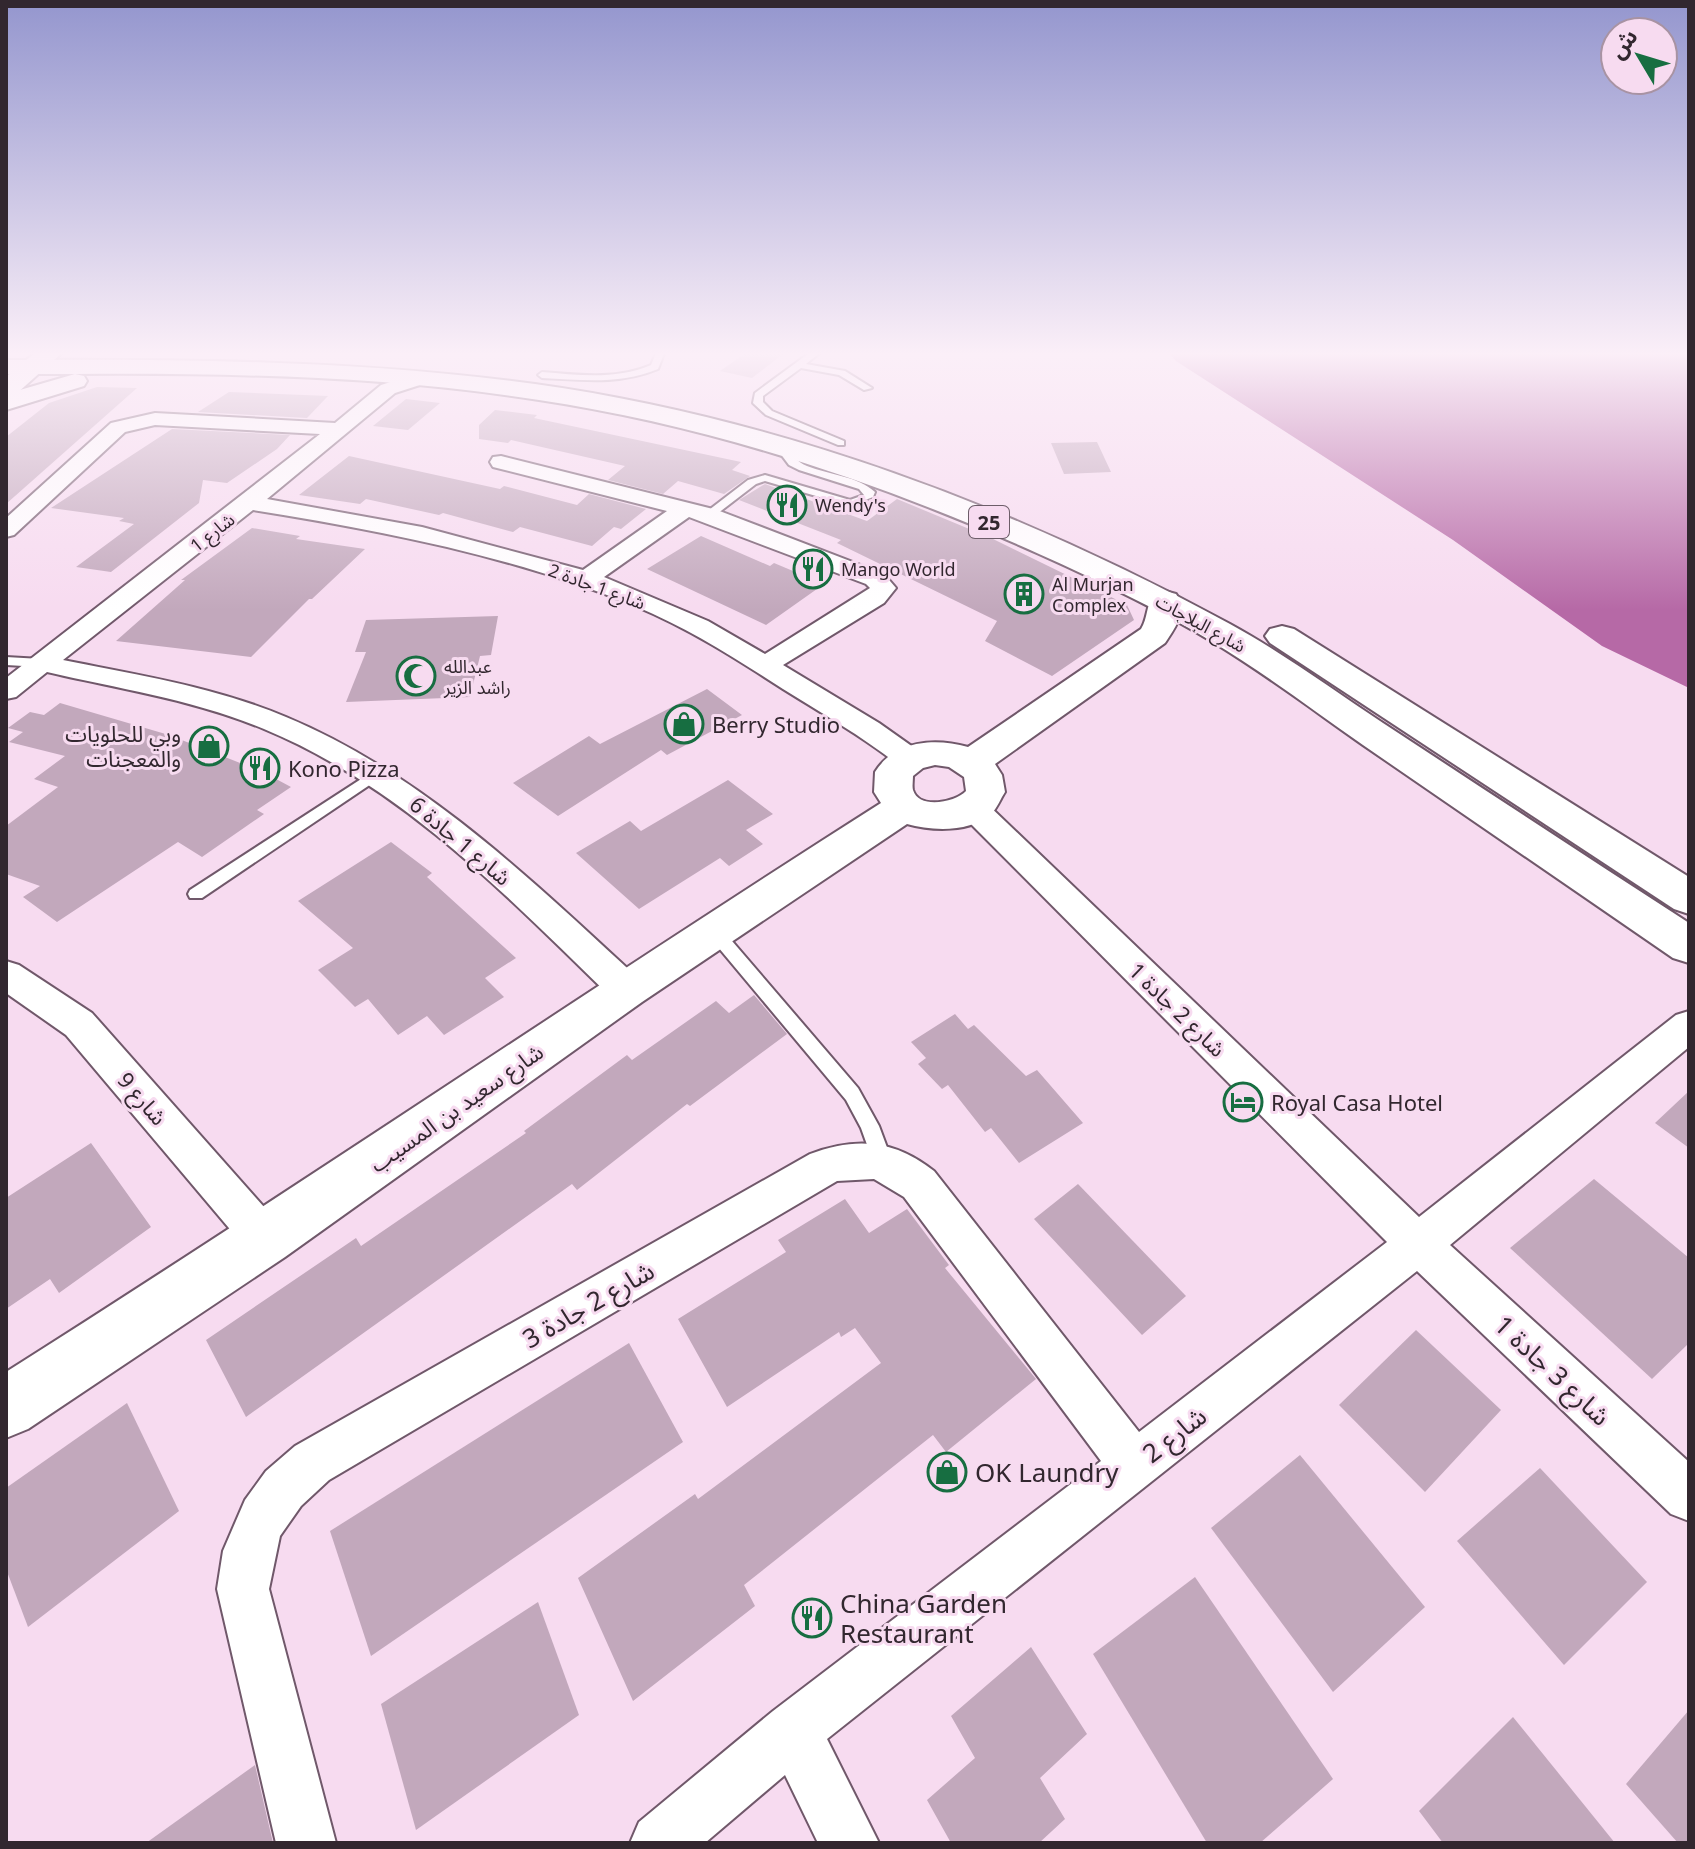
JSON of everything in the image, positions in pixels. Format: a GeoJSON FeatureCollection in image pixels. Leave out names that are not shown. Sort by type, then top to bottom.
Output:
{"type":"FeatureCollection","features":[{"type":"Feature","properties":{"kind":"main road","name":"شارع البلاجات"},"geometry":{"type":"LineString","coordinates":[[744,437],[961,510],[1165,601],[1273,664],[1689,946]]}},
{"type":"Feature","properties":{"kind":"main road","name":"شارع البلاجات"},"geometry":{"type":"LineString","coordinates":[[819,437],[1006,502],[1204,593],[1377,695],[1689,898]]}},
{"type":"Feature","properties":{"kind":"main road"},"geometry":{"type":"LineString","coordinates":[[971,763],[1153,636],[1164,619],[1165,601]]}},
{"type":"Feature","properties":{"kind":"main road"},"geometry":{"type":"LineString","coordinates":[[1153,636],[1187,632],[1224,634]]}},
{"type":"Feature","properties":{"kind":"main road"},"geometry":{"type":"LineString","coordinates":[[948,754],[971,763],[979,769],[986,785],[981,802],[952,816],[939,817],[908,782],[948,754]]}},
{"type":"Feature","properties":{"kind":"main road","name":"شارع سعيد بن المسيب"},"geometry":{"type":"LineString","coordinates":[[6,1407],[265,1239],[714,931],[908,782]]}},
{"type":"Feature","properties":{"kind":"street"},"geometry":{"type":"LineString","coordinates":[[6,530],[107,437]]}},
{"type":"Feature","properties":{"kind":"street","name":"شارع 1"},"geometry":{"type":"LineString","coordinates":[[6,691],[329,437]]}},
{"type":"Feature","properties":{"kind":"street"},"geometry":{"type":"LineString","coordinates":[[501,462],[697,512],[875,579],[884,588],[875,598],[765,665]]}},
{"type":"Feature","properties":{"kind":"street","name":"شارع 1 جادة 2"},"geometry":{"type":"LineString","coordinates":[[249,503],[385,526],[452,541],[585,580],[701,627],[871,729],[908,782]]}},
{"type":"Feature","properties":{"kind":"street"},"geometry":{"type":"LineString","coordinates":[[585,580],[697,512]]}},
{"type":"Feature","properties":{"kind":"street","name":"شارع 1 جادة 6"},"geometry":{"type":"LineString","coordinates":[[41,663],[225,705],[323,745],[375,775],[454,830],[626,989]]}},
{"type":"Feature","properties":{"kind":"street","name":"شارع 2 جادة 1"},"geometry":{"type":"LineString","coordinates":[[973,808],[1418,1244]]}},
{"type":"Feature","properties":{"kind":"street","name":"شارع 9"},"geometry":{"type":"LineString","coordinates":[[6,975],[79,1024],[265,1239]]}},
{"type":"Feature","properties":{"kind":"street","name":"شارع 2"},"geometry":{"type":"LineString","coordinates":[[660,1843],[793,1731],[1418,1244],[1689,1026]]}},
{"type":"Feature","properties":{"kind":"street","name":"شارع 2 جادة 3"},"geometry":{"type":"LineString","coordinates":[[306,1843],[243,1589],[245,1563],[252,1537],[278,1493],[312,1463],[824,1167],[852,1159],[882,1161]]}},
{"type":"Feature","properties":{"kind":"street"},"geometry":{"type":"LineString","coordinates":[[882,1161],[908,1174],[919,1184],[1134,1465]]}},
{"type":"Feature","properties":{"kind":"street","name":"شارع 3 جادة 1"},"geometry":{"type":"LineString","coordinates":[[1418,1244],[1689,1496]]}},
{"type":"Feature","properties":{"kind":"street"},"geometry":{"type":"LineString","coordinates":[[793,1731],[849,1843]]}},
{"type":"Feature","properties":{"kind":"lane"},"geometry":{"type":"LineString","coordinates":[[827,437],[841,443]]}},
{"type":"Feature","properties":{"kind":"lane"},"geometry":{"type":"LineString","coordinates":[[697,512],[765,478],[850,503],[868,497],[870,492],[863,487],[793,463],[782,449]]}},
{"type":"Feature","properties":{"kind":"lane"},"geometry":{"type":"LineString","coordinates":[[6,661],[41,663]]}},
{"type":"Feature","properties":{"kind":"lane"},"geometry":{"type":"LineString","coordinates":[[196,894],[375,775]]}},
{"type":"Feature","properties":{"kind":"lane"},"geometry":{"type":"LineString","coordinates":[[1521,789],[1689,879]]}},
{"type":"Feature","properties":{"kind":"lane"},"geometry":{"type":"LineString","coordinates":[[714,931],[852,1094],[870,1126],[882,1161]]}},
{"type":"Feature","properties":{"kind":"shaded area"},"geometry":{"type":"Polygon","coordinates":[[[1294,437],[1689,437],[1689,688],[1602,646],[1453,540],[1294,437]]]}},
{"type":"Feature","properties":{"kind":"building"},"geometry":{"type":"Polygon","coordinates":[[[6,437],[81,437],[6,504],[6,437]]]}},
{"type":"Feature","properties":{"kind":"building"},"geometry":{"type":"Polygon","coordinates":[[[159,437],[288,437],[277,449],[227,483],[203,480],[199,503],[111,572],[76,567],[134,524],[119,521],[124,518],[51,508],[159,437]]]}},
{"type":"Feature","properties":{"kind":"building"},"geometry":{"type":"Polygon","coordinates":[[[625,437],[741,462],[732,470],[750,476],[724,494],[678,481],[663,494],[608,480],[625,466],[511,440],[508,443],[479,439],[625,437]]]}},
{"type":"Feature","properties":{"kind":"building"},"geometry":{"type":"Polygon","coordinates":[[[1097,442],[1111,472],[1064,474],[1051,443],[1097,442]]]}},
{"type":"Feature","properties":{"kind":"building"},"geometry":{"type":"Polygon","coordinates":[[[349,456],[500,489],[504,486],[577,505],[589,494],[646,509],[621,529],[614,527],[592,546],[520,527],[513,532],[443,513],[439,515],[366,499],[360,504],[299,495],[349,456]]]}},
{"type":"Feature","properties":{"kind":"building","name":"Al Murjan Complex"},"geometry":{"type":"Polygon","coordinates":[[[765,484],[867,521],[897,499],[991,538],[1127,605],[1134,620],[1052,676],[985,641],[997,621],[837,543],[841,540],[739,500],[765,484]]]}},
{"type":"Feature","properties":{"kind":"building"},"geometry":{"type":"Polygon","coordinates":[[[252,528],[300,536],[296,539],[365,549],[251,657],[116,641],[185,580],[181,580],[252,528]]]}},
{"type":"Feature","properties":{"kind":"building"},"geometry":{"type":"Polygon","coordinates":[[[701,536],[770,566],[774,563],[824,584],[766,625],[647,569],[701,536]]]}},
{"type":"Feature","properties":{"kind":"building","name":"عبدالله راشد الزير"},"geometry":{"type":"Polygon","coordinates":[[[498,616],[491,655],[480,656],[470,697],[346,702],[366,652],[355,652],[366,620],[498,616]]]}},
{"type":"Feature","properties":{"kind":"building"},"geometry":{"type":"Polygon","coordinates":[[[707,689],[742,715],[667,755],[661,750],[558,816],[513,783],[589,736],[600,744],[707,689]]]}},
{"type":"Feature","properties":{"kind":"building"},"geometry":{"type":"Polygon","coordinates":[[[60,703],[169,735],[263,772],[291,787],[257,810],[264,814],[202,857],[178,842],[57,922],[23,897],[40,886],[6,874],[6,826],[58,787],[34,779],[65,756],[9,742],[23,732],[8,728],[30,712],[44,715],[60,703]]]}},
{"type":"Feature","properties":{"kind":"building"},"geometry":{"type":"Polygon","coordinates":[[[728,780],[773,814],[746,830],[763,844],[729,866],[720,858],[639,909],[576,853],[630,821],[641,831],[728,780]]]}},
{"type":"Feature","properties":{"kind":"building"},"geometry":{"type":"Polygon","coordinates":[[[391,842],[432,873],[427,877],[516,958],[485,978],[504,997],[444,1035],[427,1016],[398,1035],[368,999],[355,1007],[318,970],[353,948],[298,901],[391,842]]]}},
{"type":"Feature","properties":{"kind":"building"},"geometry":{"type":"Polygon","coordinates":[[[754,995],[787,1034],[690,1106],[687,1104],[577,1190],[572,1184],[246,1417],[206,1340],[356,1238],[361,1246],[526,1133],[524,1131],[627,1055],[632,1060],[716,1001],[729,1013],[754,995]]]}},
{"type":"Feature","properties":{"kind":"building"},"geometry":{"type":"Polygon","coordinates":[[[955,1014],[968,1029],[974,1025],[1026,1076],[1037,1070],[1083,1123],[1019,1163],[991,1128],[985,1132],[948,1085],[942,1089],[918,1064],[926,1058],[911,1042],[955,1014]]]}},
{"type":"Feature","properties":{"kind":"building"},"geometry":{"type":"Polygon","coordinates":[[[1689,1091],[1689,1148],[1655,1123],[1689,1091]]]}},
{"type":"Feature","properties":{"kind":"building"},"geometry":{"type":"Polygon","coordinates":[[[91,1143],[151,1227],[59,1293],[50,1279],[6,1309],[6,1198],[91,1143]]]}},
{"type":"Feature","properties":{"kind":"building"},"geometry":{"type":"Polygon","coordinates":[[[1594,1179],[1689,1258],[1689,1343],[1652,1379],[1510,1248],[1594,1179]]]}},
{"type":"Feature","properties":{"kind":"building"},"geometry":{"type":"Polygon","coordinates":[[[1078,1184],[1186,1296],[1142,1335],[1034,1219],[1078,1184]]]}},
{"type":"Feature","properties":{"kind":"building"},"geometry":{"type":"Polygon","coordinates":[[[845,1199],[869,1233],[907,1209],[949,1265],[945,1268],[1036,1379],[946,1452],[933,1435],[744,1585],[755,1606],[633,1701],[578,1578],[695,1494],[698,1499],[881,1363],[855,1328],[841,1337],[839,1332],[727,1407],[678,1319],[786,1252],[778,1240],[845,1199]]]}},
{"type":"Feature","properties":{"kind":"building"},"geometry":{"type":"Polygon","coordinates":[[[1416,1330],[1501,1410],[1425,1492],[1339,1405],[1416,1330]]]}},
{"type":"Feature","properties":{"kind":"building"},"geometry":{"type":"Polygon","coordinates":[[[629,1343],[683,1442],[371,1656],[330,1531],[629,1343]]]}},
{"type":"Feature","properties":{"kind":"building"},"geometry":{"type":"Polygon","coordinates":[[[127,1403],[179,1511],[28,1627],[6,1569],[6,1488],[127,1403]]]}},
{"type":"Feature","properties":{"kind":"building"},"geometry":{"type":"Polygon","coordinates":[[[1300,1455],[1425,1607],[1333,1692],[1211,1528],[1300,1455]]]}},
{"type":"Feature","properties":{"kind":"building"},"geometry":{"type":"Polygon","coordinates":[[[1540,1468],[1647,1582],[1564,1665],[1457,1541],[1540,1468]]]}},
{"type":"Feature","properties":{"kind":"building"},"geometry":{"type":"Polygon","coordinates":[[[1195,1577],[1333,1779],[1260,1843],[1207,1843],[1093,1654],[1195,1577]]]}},
{"type":"Feature","properties":{"kind":"building"},"geometry":{"type":"Polygon","coordinates":[[[538,1602],[579,1715],[416,1830],[381,1704],[538,1602]]]}},
{"type":"Feature","properties":{"kind":"building"},"geometry":{"type":"Polygon","coordinates":[[[1031,1647],[1087,1734],[1040,1778],[1065,1819],[1039,1843],[951,1843],[927,1800],[975,1758],[951,1716],[1031,1647]]]}},
{"type":"Feature","properties":{"kind":"building"},"geometry":{"type":"Polygon","coordinates":[[[1689,1710],[1689,1843],[1678,1843],[1626,1784],[1689,1710]]]}},
{"type":"Feature","properties":{"kind":"building"},"geometry":{"type":"Polygon","coordinates":[[[1513,1717],[1615,1843],[1443,1843],[1419,1811],[1513,1717]]]}},
{"type":"Feature","properties":{"kind":"building"},"geometry":{"type":"Polygon","coordinates":[[[255,1765],[273,1843],[146,1843],[255,1765]]]}},
{"type":"Feature","properties":{"kind":"place","name":"Wendy's"},"geometry":{"type":"Point","coordinates":[787,505]}},
{"type":"Feature","properties":{"kind":"place","name":"Mango World"},"geometry":{"type":"Point","coordinates":[813,569]}},
{"type":"Feature","properties":{"kind":"place","name":"Al Murjan Complex"},"geometry":{"type":"Point","coordinates":[1024,594]}},
{"type":"Feature","properties":{"kind":"place","name":"عبدالله راشد الزير"},"geometry":{"type":"Point","coordinates":[416,676]}},
{"type":"Feature","properties":{"kind":"place","name":"Berry Studio"},"geometry":{"type":"Point","coordinates":[684,724]}},
{"type":"Feature","properties":{"kind":"place","name":"وبي للحلويات والمعجنات"},"geometry":{"type":"Point","coordinates":[209,746]}},
{"type":"Feature","properties":{"kind":"place","name":"Kono Pizza"},"geometry":{"type":"Point","coordinates":[260,768]}},
{"type":"Feature","properties":{"kind":"place","name":"Royal Casa Hotel"},"geometry":{"type":"Point","coordinates":[1243,1102]}},
{"type":"Feature","properties":{"kind":"place","name":"OK Laundry"},"geometry":{"type":"Point","coordinates":[947,1472]}},
{"type":"Feature","properties":{"kind":"place","name":"China Garden Restaurant"},"geometry":{"type":"Point","coordinates":[812,1618]}}]}
